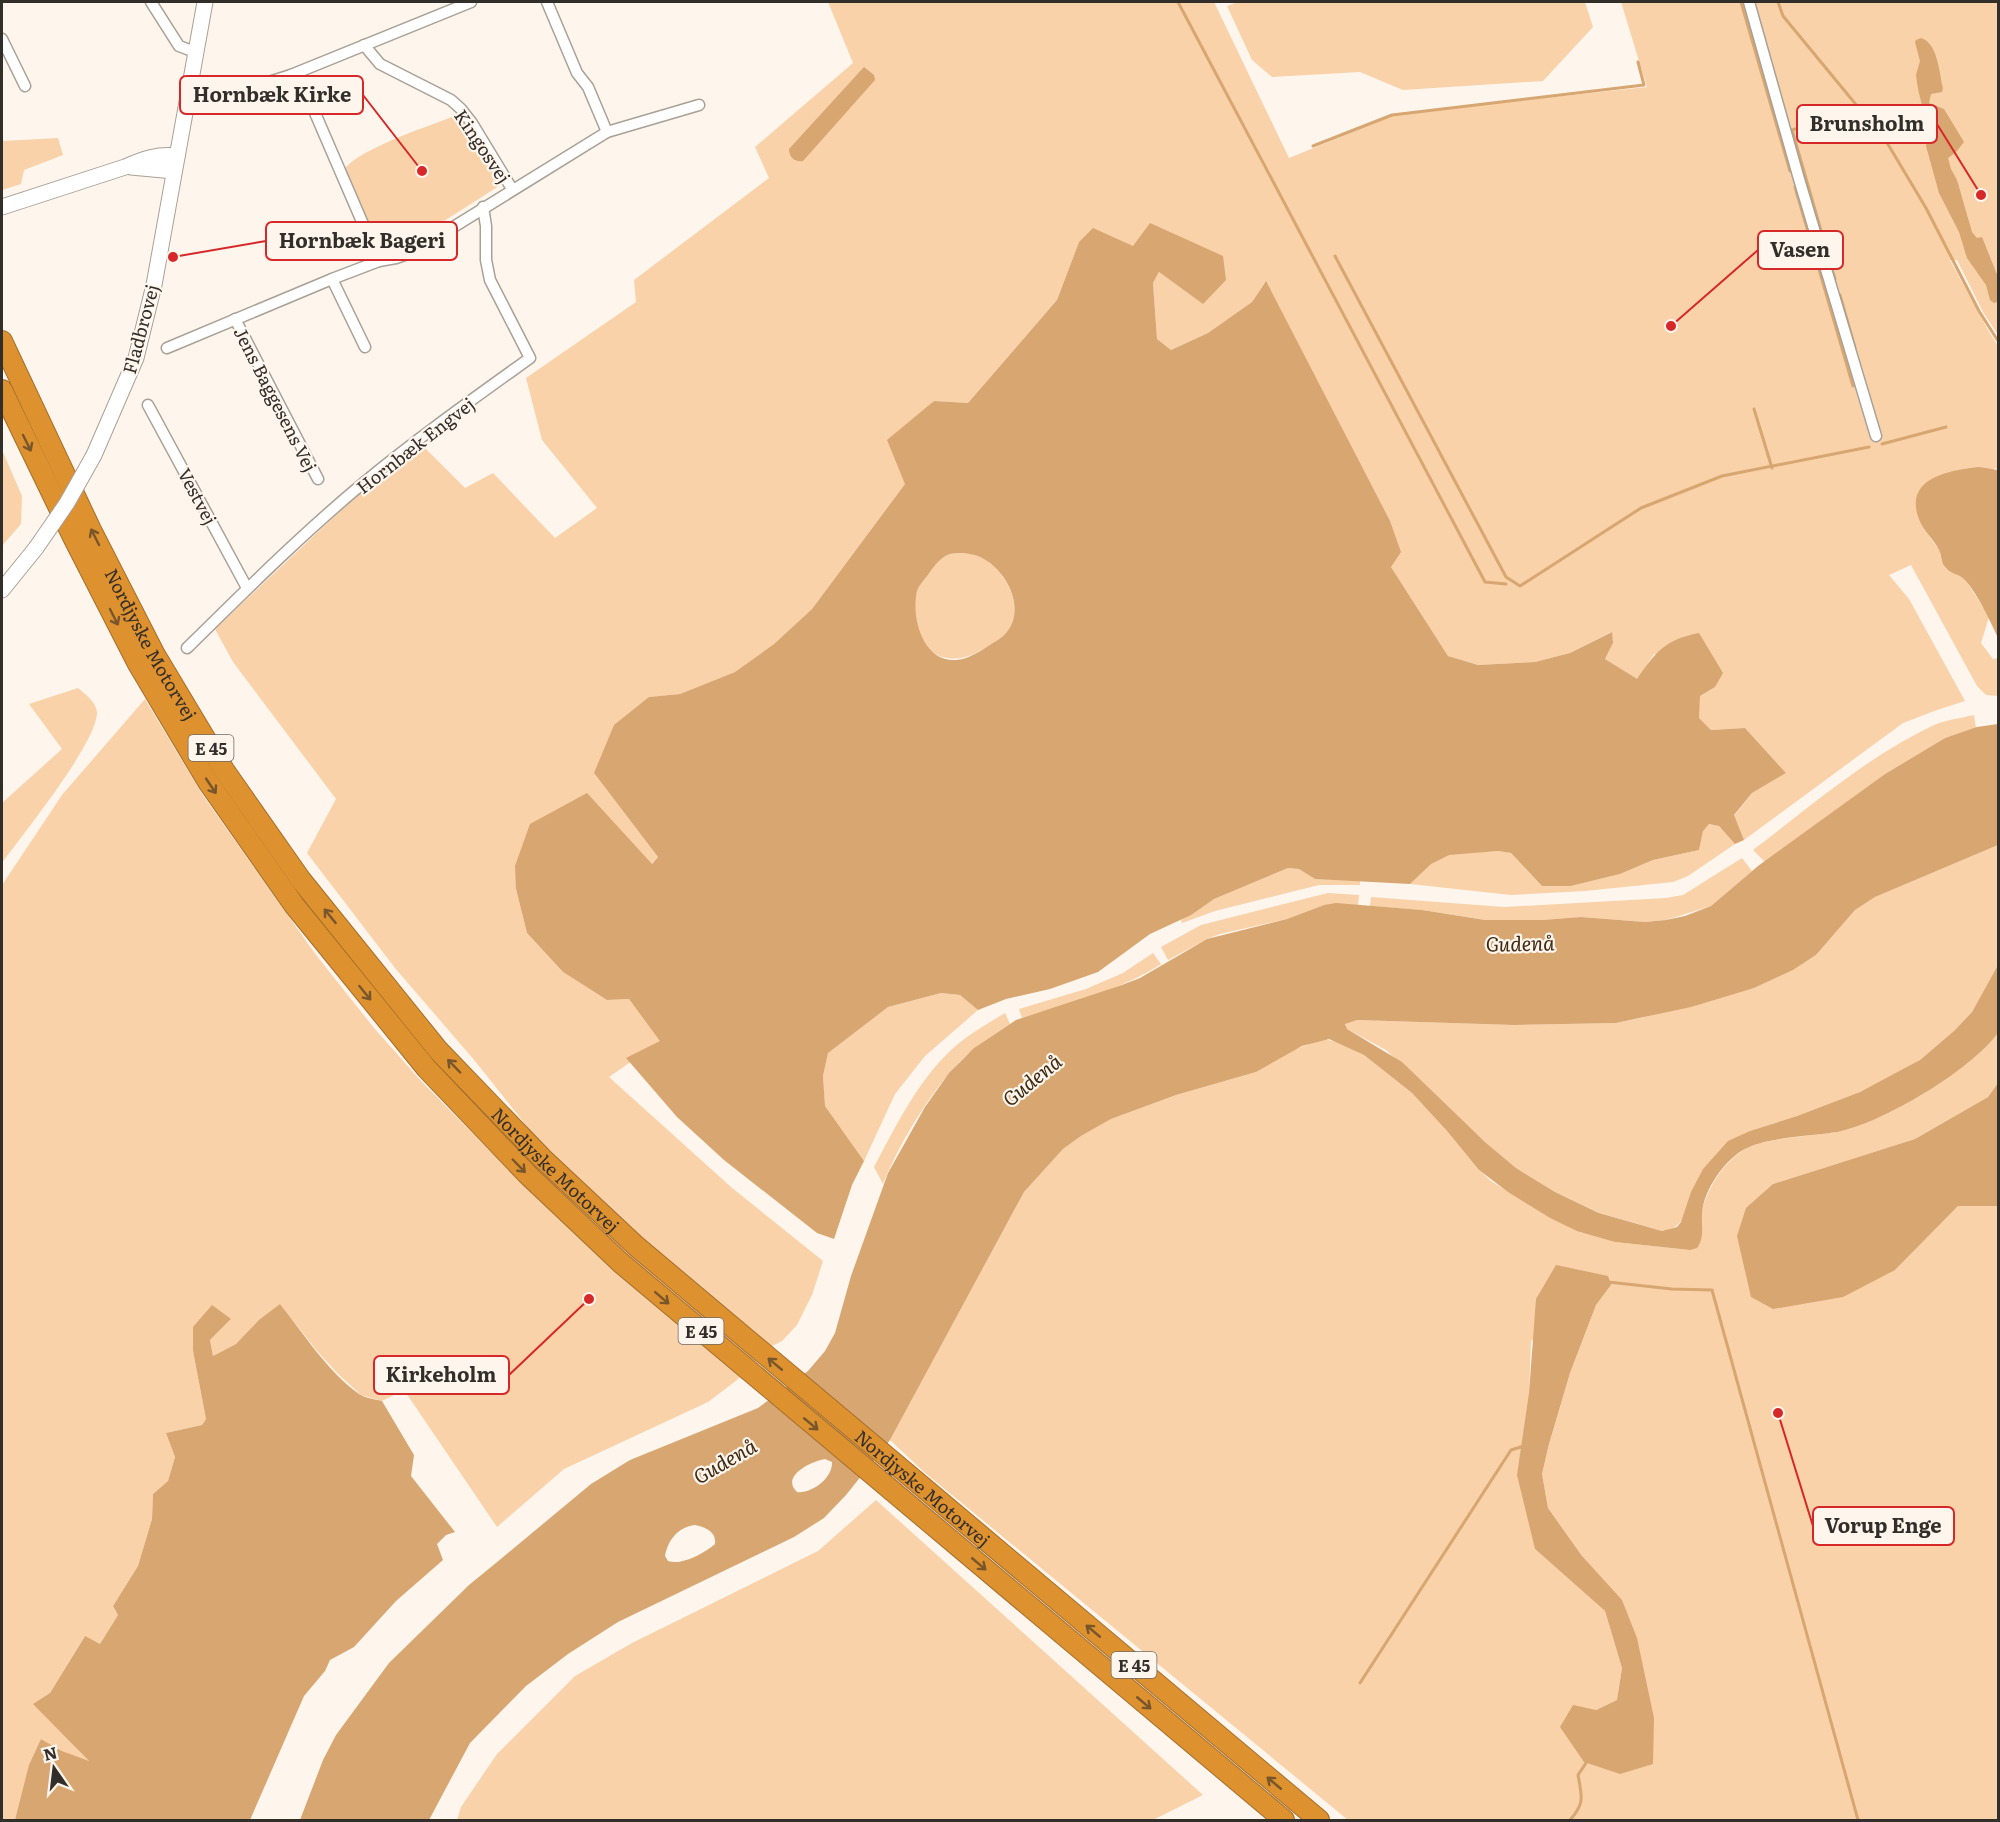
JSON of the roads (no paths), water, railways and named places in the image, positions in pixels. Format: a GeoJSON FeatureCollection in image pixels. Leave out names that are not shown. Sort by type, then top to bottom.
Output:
{"type":"FeatureCollection","features":[{"type":"Feature","properties":{"kind":"highway","name":"Nordjyske Motorvej"},"geometry":{"type":"LineString","coordinates":[[2,341],[91,530],[155,655],[224,770],[302,880],[438,1050],[542,1158],[636,1246],[1319,1821]]}},
{"type":"Feature","properties":{"kind":"highway","name":"Nordjyske Motorvej"},"geometry":{"type":"LineString","coordinates":[[2,390],[138,664],[208,782],[294,905],[427,1068],[526,1174],[621,1263],[1284,1821]]}},
{"type":"Feature","properties":{"kind":"main road","name":"Fladbrovej"},"geometry":{"type":"LineString","coordinates":[[2,590],[36,548],[94,455],[136,358],[154,285],[205,2]]}},
{"type":"Feature","properties":{"kind":"main road"},"geometry":{"type":"LineString","coordinates":[[2,207],[125,167],[175,163]]}},
{"type":"Feature","properties":{"kind":"street"},"geometry":{"type":"LineString","coordinates":[[151,2],[179,46],[195,52]]}},
{"type":"Feature","properties":{"kind":"street"},"geometry":{"type":"LineString","coordinates":[[188,93],[235,91],[291,75],[471,2]]}},
{"type":"Feature","properties":{"kind":"street"},"geometry":{"type":"LineString","coordinates":[[547,2],[577,73],[588,87],[607,132]]}},
{"type":"Feature","properties":{"kind":"street"},"geometry":{"type":"LineString","coordinates":[[1749,2],[1876,436]]}},
{"type":"Feature","properties":{"kind":"street"},"geometry":{"type":"LineString","coordinates":[[2,39],[25,86]]}},
{"type":"Feature","properties":{"kind":"street","name":"Kingosvej"},"geometry":{"type":"LineString","coordinates":[[364,45],[380,64],[444,96],[461,109],[512,189]]}},
{"type":"Feature","properties":{"kind":"street"},"geometry":{"type":"LineString","coordinates":[[291,75],[312,106],[379,261]]}},
{"type":"Feature","properties":{"kind":"street"},"geometry":{"type":"LineString","coordinates":[[167,348],[332,279],[379,261],[413,252],[607,132],[699,105]]}},
{"type":"Feature","properties":{"kind":"street","name":"Hornbæk Engvej"},"geometry":{"type":"LineString","coordinates":[[188,648],[247,588],[360,486],[440,423],[530,358],[490,280],[486,260],[486,226],[483,207]]}},
{"type":"Feature","properties":{"kind":"street"},"geometry":{"type":"LineString","coordinates":[[332,279],[365,347]]}},
{"type":"Feature","properties":{"kind":"street","name":"Jens Baggesens Vej"},"geometry":{"type":"LineString","coordinates":[[235,319],[318,479]]}},
{"type":"Feature","properties":{"kind":"street","name":"Vestvej"},"geometry":{"type":"LineString","coordinates":[[148,405],[247,588]]}},
{"type":"Feature","properties":{"kind":"water"},"geometry":{"type":"Polygon","coordinates":[[[1921,38],[1927,41],[1934,52],[1943,88],[1942,92],[1931,94],[1929,103],[1944,109],[1964,142],[1948,158],[1972,232],[1977,238],[1982,237],[1998,277],[1998,302],[1994,303],[1990,300],[1986,285],[1967,258],[1959,232],[1939,193],[1926,146],[1927,126],[1916,75],[1920,61],[1915,42],[1921,38]]]}},
{"type":"Feature","properties":{"kind":"water"},"geometry":{"type":"Polygon","coordinates":[[[864,67],[874,75],[875,80],[803,161],[797,161],[790,154],[789,149],[864,67]]]}},
{"type":"Feature","properties":{"kind":"water"},"geometry":{"type":"Polygon","coordinates":[[[1150,223],[1223,256],[1226,280],[1203,304],[1159,272],[1153,283],[1157,339],[1171,350],[1208,333],[1252,302],[1266,281],[1390,521],[1401,552],[1391,567],[1448,656],[1478,665],[1535,662],[1570,653],[1612,632],[1613,643],[1605,659],[1637,679],[1662,648],[1677,639],[1699,633],[1723,673],[1715,687],[1700,696],[1699,718],[1711,730],[1745,728],[1786,773],[1752,793],[1734,815],[1744,840],[1735,844],[1719,826],[1709,824],[1703,831],[1699,850],[1653,860],[1620,874],[1571,886],[1542,886],[1511,853],[1498,851],[1449,855],[1431,864],[1410,884],[1315,879],[1299,869],[1288,868],[1214,899],[1191,915],[1150,934],[1098,972],[1050,989],[1006,999],[978,1010],[960,995],[941,993],[888,1007],[828,1053],[823,1076],[825,1106],[864,1161],[852,1185],[834,1239],[817,1233],[724,1160],[677,1117],[626,1058],[660,1041],[629,999],[607,1000],[563,972],[527,933],[516,889],[515,866],[530,824],[587,793],[652,864],[658,857],[594,773],[614,725],[649,697],[680,694],[735,672],[774,644],[812,609],[905,484],[887,440],[934,401],[968,403],[1057,300],[1079,242],[1093,228],[1133,246],[1150,223]],[[966,553],[950,554],[941,559],[921,584],[915,603],[919,629],[924,641],[940,657],[952,660],[966,658],[998,640],[1008,631],[1015,609],[1013,597],[1001,574],[982,558],[966,553]]]}},
{"type":"Feature","properties":{"kind":"water"},"geometry":{"type":"Polygon","coordinates":[[[1979,467],[1998,470],[1998,638],[1969,584],[1943,565],[1937,546],[1919,519],[1916,505],[1923,485],[1932,479],[1943,474],[1979,467]]]}},
{"type":"Feature","properties":{"kind":"water","name":"Gudenå"},"geometry":{"type":"Polygon","coordinates":[[[1998,724],[1998,845],[1875,897],[1855,910],[1816,955],[1793,970],[1754,988],[1691,1007],[1616,1023],[1514,1025],[1357,1020],[1345,1024],[1347,1029],[1402,1062],[1485,1142],[1516,1168],[1555,1192],[1599,1213],[1662,1231],[1677,1227],[1681,1222],[1691,1192],[1703,1169],[1728,1141],[1860,1092],[1920,1060],[1972,1012],[1998,965],[1998,1033],[1985,1048],[1968,1063],[1925,1093],[1878,1118],[1837,1132],[1763,1142],[1743,1150],[1729,1161],[1711,1186],[1704,1204],[1702,1235],[1697,1248],[1690,1250],[1615,1242],[1577,1231],[1550,1218],[1508,1192],[1479,1170],[1412,1093],[1364,1055],[1329,1039],[1302,1046],[1256,1072],[1176,1095],[1111,1119],[1063,1149],[1024,1192],[890,1440],[846,1495],[824,1518],[794,1537],[618,1622],[568,1654],[526,1686],[470,1743],[429,1820],[300,1820],[323,1760],[336,1735],[389,1663],[469,1585],[591,1484],[630,1460],[758,1408],[808,1371],[825,1351],[835,1333],[851,1276],[888,1173],[925,1107],[949,1073],[974,1048],[1016,1020],[1140,978],[1207,939],[1287,919],[1324,905],[1336,903],[1422,910],[1485,920],[1581,917],[1645,922],[1685,916],[1711,906],[1758,866],[1885,774],[1945,738],[1977,727],[1998,724]],[[825,1459],[806,1466],[795,1475],[792,1480],[797,1492],[815,1488],[825,1479],[832,1462],[825,1459]],[[695,1525],[679,1531],[671,1540],[665,1556],[668,1561],[686,1560],[699,1555],[715,1544],[712,1533],[695,1525]]]}},
{"type":"Feature","properties":{"kind":"water"},"geometry":{"type":"Polygon","coordinates":[[[1998,1083],[1998,1206],[1958,1206],[1895,1270],[1843,1297],[1773,1309],[1751,1297],[1737,1236],[1746,1208],[1773,1184],[1915,1139],[1988,1097],[1998,1083]]]}},
{"type":"Feature","properties":{"kind":"water"},"geometry":{"type":"Polygon","coordinates":[[[1556,1265],[1608,1276],[1611,1285],[1596,1305],[1570,1373],[1542,1474],[1548,1508],[1582,1556],[1622,1600],[1637,1638],[1654,1718],[1653,1764],[1620,1774],[1584,1762],[1560,1727],[1573,1705],[1596,1710],[1617,1700],[1622,1668],[1605,1611],[1535,1549],[1517,1475],[1529,1393],[1536,1299],[1556,1265]]]}},
{"type":"Feature","properties":{"kind":"water"},"geometry":{"type":"Polygon","coordinates":[[[280,1304],[316,1352],[347,1385],[359,1394],[382,1401],[414,1455],[411,1476],[455,1532],[446,1535],[437,1544],[443,1560],[396,1601],[354,1647],[330,1660],[325,1671],[304,1696],[250,1820],[15,1820],[29,1765],[41,1739],[62,1751],[89,1761],[33,1704],[50,1693],[85,1636],[100,1644],[118,1615],[113,1606],[138,1566],[152,1519],[153,1494],[168,1481],[175,1457],[166,1433],[202,1425],[206,1419],[193,1351],[193,1327],[212,1305],[231,1319],[210,1340],[213,1356],[236,1344],[259,1320],[280,1304]]]}},
{"type":"Feature","properties":{"kind":"waterway"},"geometry":{"type":"LineString","coordinates":[[1178,2],[1485,582],[1506,584]]}},
{"type":"Feature","properties":{"kind":"waterway"},"geometry":{"type":"LineString","coordinates":[[1741,2],[1790,171]]}},
{"type":"Feature","properties":{"kind":"waterway"},"geometry":{"type":"LineString","coordinates":[[1778,2],[1783,16],[1886,141],[1926,208],[1979,311],[1998,341]]}},
{"type":"Feature","properties":{"kind":"waterway"},"geometry":{"type":"LineString","coordinates":[[1313,146],[1392,115],[1644,85],[1638,62]]}},
{"type":"Feature","properties":{"kind":"waterway"},"geometry":{"type":"LineString","coordinates":[[1819,122],[1792,130],[1835,279]]}},
{"type":"Feature","properties":{"kind":"waterway"},"geometry":{"type":"LineString","coordinates":[[1795,187],[1853,386]]}},
{"type":"Feature","properties":{"kind":"waterway"},"geometry":{"type":"LineString","coordinates":[[1335,256],[1506,577],[1520,586],[1641,508],[1722,476],[1869,447]]}},
{"type":"Feature","properties":{"kind":"waterway"},"geometry":{"type":"LineString","coordinates":[[1840,295],[1855,348]]}},
{"type":"Feature","properties":{"kind":"waterway"},"geometry":{"type":"LineString","coordinates":[[1754,409],[1772,468]]}},
{"type":"Feature","properties":{"kind":"waterway"},"geometry":{"type":"LineString","coordinates":[[1882,444],[1946,427]]}},
{"type":"Feature","properties":{"kind":"waterway"},"geometry":{"type":"LineString","coordinates":[[1608,1282],[1672,1289],[1712,1290],[1858,1820]]}},
{"type":"Feature","properties":{"kind":"waterway"},"geometry":{"type":"LineString","coordinates":[[1360,1683],[1511,1450],[1524,1446]]}},
{"type":"Feature","properties":{"kind":"waterway"},"geometry":{"type":"LineString","coordinates":[[1570,1820],[1578,1809],[1581,1799],[1578,1775],[1588,1760]]}},
{"type":"Feature","properties":{"kind":"place","name":"Hornbæk Kirke"},"geometry":{"type":"Point","coordinates":[422,171]}},
{"type":"Feature","properties":{"kind":"place","name":"Brunsholm"},"geometry":{"type":"Point","coordinates":[1981,195]}},
{"type":"Feature","properties":{"kind":"place","name":"Hornbæk Bageri"},"geometry":{"type":"Point","coordinates":[173,257]}},
{"type":"Feature","properties":{"kind":"place","name":"Vasen"},"geometry":{"type":"Point","coordinates":[1671,326]}},
{"type":"Feature","properties":{"kind":"place","name":"Kirkeholm"},"geometry":{"type":"Point","coordinates":[589,1299]}},
{"type":"Feature","properties":{"kind":"place","name":"Vorup Enge"},"geometry":{"type":"Point","coordinates":[1778,1413]}}]}
